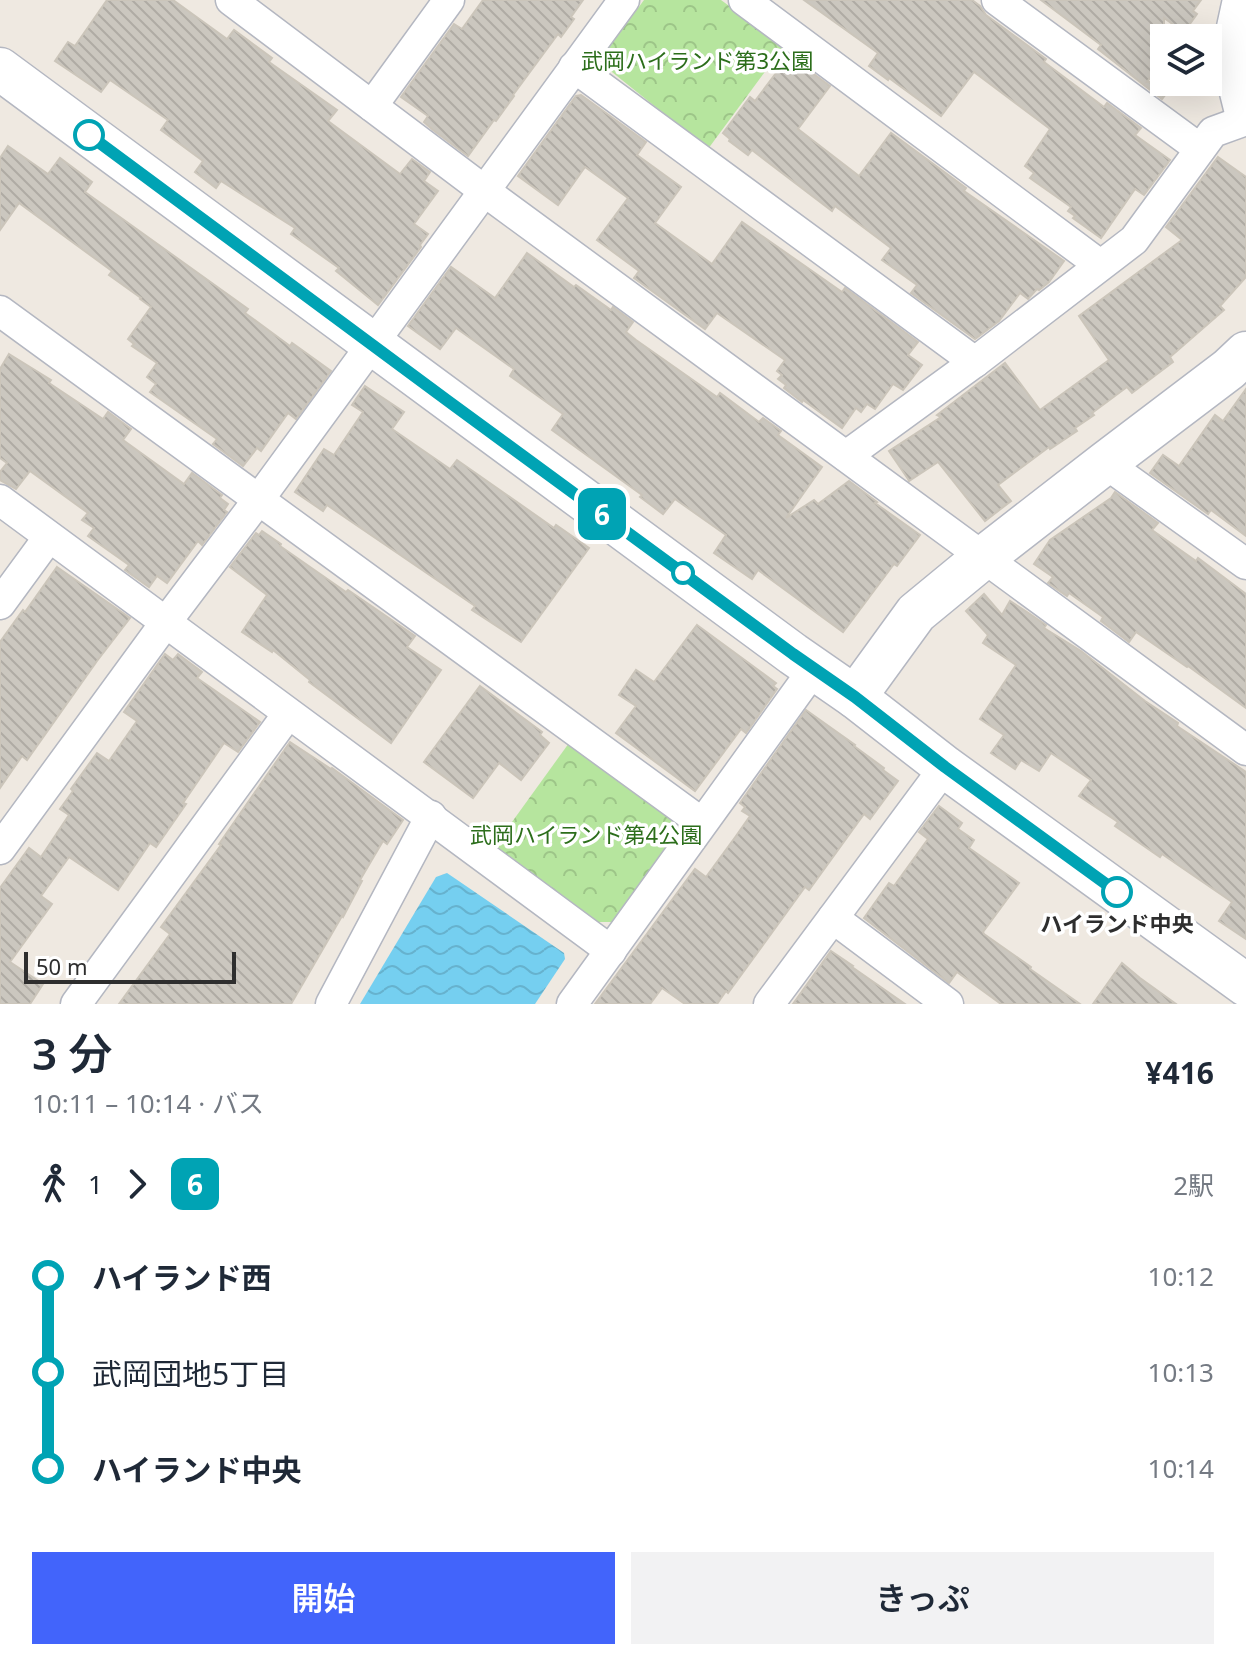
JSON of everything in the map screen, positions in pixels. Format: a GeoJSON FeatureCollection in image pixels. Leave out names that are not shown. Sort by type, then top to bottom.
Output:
{"type":"FeatureCollection","features":[{"type":"Feature","properties":{"kind":"street"},"geometry":{"type":"LineString","coordinates":[[231,0],[267,10],[372,106],[1246,750]]}},
{"type":"Feature","properties":{"kind":"street"},"geometry":{"type":"LineString","coordinates":[[372,106],[449,0]]}},
{"type":"Feature","properties":{"kind":"street"},"geometry":{"type":"LineString","coordinates":[[0,849],[624,0]]}},
{"type":"Feature","properties":{"kind":"street"},"geometry":{"type":"LineString","coordinates":[[744,0],[1100,265]]}},
{"type":"Feature","properties":{"kind":"street"},"geometry":{"type":"LineString","coordinates":[[997,0],[1200,149]]}},
{"type":"Feature","properties":{"kind":"street"},"geometry":{"type":"LineString","coordinates":[[1244,0],[1236,37],[1235,68],[1246,112]]}},
{"type":"Feature","properties":{"kind":"street"},"geometry":{"type":"LineString","coordinates":[[574,67],[975,362]]}},
{"type":"Feature","properties":{"kind":"street"},"geometry":{"type":"LineString","coordinates":[[0,69],[855,697],[945,767],[1246,985]]}},
{"type":"Feature","properties":{"kind":"street"},"geometry":{"type":"LineString","coordinates":[[846,456],[1134,240],[1213,132],[1246,120]]}},
{"type":"Feature","properties":{"kind":"street"},"geometry":{"type":"LineString","coordinates":[[0,311],[702,823]]}},
{"type":"Feature","properties":{"kind":"street"},"geometry":{"type":"LineString","coordinates":[[855,697],[916,613],[1105,463],[1240,368]]}},
{"type":"Feature","properties":{"kind":"street"},"geometry":{"type":"LineString","coordinates":[[1105,463],[1246,564]]}},
{"type":"Feature","properties":{"kind":"street"},"geometry":{"type":"LineString","coordinates":[[0,500],[611,951]]}},
{"type":"Feature","properties":{"kind":"street"},"geometry":{"type":"LineString","coordinates":[[0,604],[49,537]]}},
{"type":"Feature","properties":{"kind":"street"},"geometry":{"type":"LineString","coordinates":[[572,1004],[814,669]]}},
{"type":"Feature","properties":{"kind":"street"},"geometry":{"type":"LineString","coordinates":[[76,1004],[288,714]]}},
{"type":"Feature","properties":{"kind":"street"},"geometry":{"type":"LineString","coordinates":[[769,1004],[945,767]]}},
{"type":"Feature","properties":{"kind":"street"},"geometry":{"type":"LineString","coordinates":[[331,1004],[431,816]]}},
{"type":"Feature","properties":{"kind":"street"},"geometry":{"type":"LineString","coordinates":[[833,918],[948,1004]]}},
{"type":"Feature","properties":{"kind":"green space","name":"武岡ハイランド第3公園"},"geometry":{"type":"Polygon","coordinates":[[[644,0],[721,0],[784,46],[708,149],[607,68],[605,53],[644,0]]]}},
{"type":"Feature","properties":{"kind":"green space","name":"武岡ハイランド第4公園"},"geometry":{"type":"Polygon","coordinates":[[[569,743],[671,818],[673,838],[613,922],[596,922],[494,847],[569,743]]]}},
{"type":"Feature","properties":{"kind":"water"},"geometry":{"type":"Polygon","coordinates":[[[447,873],[564,953],[565,959],[535,1004],[360,1004],[436,877],[447,873]]]}},
{"type":"Feature","properties":{"kind":"building"},"geometry":{"type":"Polygon","coordinates":[[[107,0],[173,0],[227,39],[234,30],[272,58],[269,62],[337,110],[328,121],[400,174],[412,159],[430,172],[424,181],[438,191],[414,224],[428,234],[378,305],[336,271],[339,268],[291,234],[295,228],[221,181],[216,188],[195,172],[203,161],[161,130],[168,120],[110,80],[101,92],[55,61],[68,42],[75,46],[107,0]]]}},
{"type":"Feature","properties":{"kind":"building"},"geometry":{"type":"Polygon","coordinates":[[[483,0],[583,0],[561,37],[558,34],[468,156],[433,130],[424,122],[428,116],[401,97],[454,24],[462,29],[483,0]]]}},
{"type":"Feature","properties":{"kind":"building"},"geometry":{"type":"Polygon","coordinates":[[[804,0],[972,0],[986,15],[1046,59],[1044,62],[1104,107],[1107,103],[1141,128],[1135,135],[1170,160],[1144,195],[1135,189],[1101,238],[1073,218],[1075,216],[1068,211],[1071,207],[1030,178],[1034,173],[1025,166],[1050,129],[974,72],[941,116],[869,66],[878,53],[804,0]]]}},
{"type":"Feature","properties":{"kind":"building"},"geometry":{"type":"Polygon","coordinates":[[[1041,0],[1201,0],[1193,11],[1197,14],[1190,24],[1173,24],[1164,18],[1164,24],[1150,24],[1150,78],[1147,82],[1150,82],[1150,90],[1098,49],[1101,45],[1041,0]]]}},
{"type":"Feature","properties":{"kind":"building"},"geometry":{"type":"Polygon","coordinates":[[[789,56],[830,86],[798,129],[859,176],[891,133],[966,188],[964,191],[1064,261],[1049,282],[1028,299],[1020,293],[999,321],[975,339],[911,293],[917,285],[882,260],[891,248],[835,206],[832,211],[752,150],[748,155],[729,141],[723,133],[750,97],[755,101],[789,56]]]}},
{"type":"Feature","properties":{"kind":"building"},"geometry":{"type":"Polygon","coordinates":[[[581,95],[646,142],[637,155],[681,187],[655,223],[712,264],[742,222],[842,292],[845,288],[918,342],[908,355],[922,365],[903,390],[893,384],[875,409],[867,404],[861,412],[856,408],[842,428],[784,388],[786,385],[778,379],[782,375],[777,371],[785,360],[717,313],[705,329],[634,278],[639,271],[597,240],[628,198],[585,167],[558,205],[518,176],[576,96],[581,95]]]}},
{"type":"Feature","properties":{"kind":"building"},"geometry":{"type":"Polygon","coordinates":[[[8,146],[48,174],[60,158],[92,182],[85,192],[248,309],[245,313],[290,346],[292,343],[331,371],[296,419],[288,413],[261,451],[257,448],[243,466],[213,444],[217,439],[150,392],[156,384],[147,377],[157,363],[132,346],[134,344],[128,339],[151,307],[109,275],[112,271],[19,203],[0,230],[0,158],[8,146]]]}},
{"type":"Feature","properties":{"kind":"building"},"geometry":{"type":"Polygon","coordinates":[[[1218,157],[1246,177],[1246,277],[1220,306],[1224,310],[1170,357],[1173,362],[1132,393],[1127,387],[1092,413],[1094,415],[1075,428],[1077,431],[1049,447],[998,485],[1011,501],[985,521],[938,462],[909,481],[889,451],[941,417],[937,415],[1005,363],[1040,410],[1109,360],[1079,316],[1182,240],[1166,227],[1218,157]]]}},
{"type":"Feature","properties":{"kind":"building"},"geometry":{"type":"Polygon","coordinates":[[[527,253],[574,287],[576,285],[611,310],[613,307],[633,322],[626,332],[636,340],[717,397],[720,393],[759,422],[763,418],[781,431],[778,435],[822,467],[786,518],[814,500],[818,504],[849,481],[920,535],[843,632],[758,570],[752,579],[714,553],[726,535],[675,499],[663,514],[640,497],[642,495],[552,430],[563,414],[510,376],[514,369],[456,328],[440,349],[408,326],[451,267],[495,298],[527,253]]]}},
{"type":"Feature","properties":{"kind":"building"},"geometry":{"type":"Polygon","coordinates":[[[9,354],[51,380],[49,383],[103,419],[108,412],[131,429],[123,440],[184,484],[192,473],[222,495],[220,498],[228,504],[224,510],[227,512],[202,545],[198,541],[167,583],[157,576],[149,587],[125,570],[129,565],[88,536],[94,528],[82,520],[88,513],[30,471],[16,489],[0,480],[0,472],[7,463],[0,458],[0,369],[9,354]]]}},
{"type":"Feature","properties":{"kind":"building"},"geometry":{"type":"Polygon","coordinates":[[[365,386],[404,412],[392,429],[450,469],[457,460],[554,528],[556,525],[589,548],[521,642],[472,610],[475,606],[327,505],[323,511],[295,492],[324,449],[334,455],[363,412],[352,405],[365,386]]]}},
{"type":"Feature","properties":{"kind":"building"},"geometry":{"type":"Polygon","coordinates":[[[1246,389],[1246,536],[1211,510],[1208,514],[1150,473],[1163,455],[1179,466],[1215,415],[1223,421],[1246,389]]]}},
{"type":"Feature","properties":{"kind":"building"},"geometry":{"type":"Polygon","coordinates":[[[1115,492],[1158,523],[1152,530],[1196,561],[1198,558],[1246,594],[1246,708],[1136,632],[1129,642],[1101,621],[1103,617],[1069,593],[1067,596],[1048,583],[1053,577],[1034,564],[1050,540],[1111,498],[1115,492]]]}},
{"type":"Feature","properties":{"kind":"building"},"geometry":{"type":"Polygon","coordinates":[[[262,531],[346,592],[348,590],[415,636],[407,647],[441,670],[391,743],[309,682],[273,650],[242,632],[267,595],[230,567],[256,533],[259,535],[262,531]]]}},
{"type":"Feature","properties":{"kind":"building"},"geometry":{"type":"Polygon","coordinates":[[[57,567],[130,618],[27,760],[22,756],[0,788],[0,642],[57,567]]]}},
{"type":"Feature","properties":{"kind":"building"},"geometry":{"type":"Polygon","coordinates":[[[984,594],[1002,615],[1010,601],[1027,612],[1046,625],[1044,628],[1081,651],[1178,723],[1177,726],[1246,772],[1246,939],[1219,921],[1232,902],[1115,826],[1118,822],[1079,796],[1091,780],[1051,753],[1039,771],[1021,760],[1015,769],[991,753],[1004,735],[980,719],[1016,665],[983,643],[988,635],[966,611],[984,594]]]}},
{"type":"Feature","properties":{"kind":"building"},"geometry":{"type":"Polygon","coordinates":[[[697,625],[776,683],[773,686],[777,689],[746,733],[741,729],[695,791],[616,733],[636,706],[619,695],[636,670],[654,682],[697,625]]]}},
{"type":"Feature","properties":{"kind":"building"},"geometry":{"type":"Polygon","coordinates":[[[165,654],[173,660],[178,654],[202,672],[197,678],[260,722],[238,752],[224,743],[156,847],[150,843],[118,890],[69,857],[41,896],[52,904],[10,962],[43,984],[30,1004],[0,1004],[0,888],[29,848],[41,857],[69,815],[60,809],[97,753],[109,761],[137,721],[124,712],[165,654]]]}},
{"type":"Feature","properties":{"kind":"building"},"geometry":{"type":"Polygon","coordinates":[[[480,686],[542,732],[540,735],[549,743],[521,780],[499,763],[473,798],[424,762],[480,686]]]}},
{"type":"Feature","properties":{"kind":"building"},"geometry":{"type":"Polygon","coordinates":[[[806,710],[898,781],[870,819],[864,814],[809,890],[805,887],[717,1004],[685,1004],[662,988],[650,1004],[595,1004],[695,869],[706,877],[736,836],[750,816],[742,811],[745,807],[740,803],[806,710]]]}},
{"type":"Feature","properties":{"kind":"building"},"geometry":{"type":"Polygon","coordinates":[[[290,742],[332,768],[403,820],[387,844],[383,841],[343,917],[291,1004],[119,1004],[170,934],[161,927],[290,742]]]}},
{"type":"Feature","properties":{"kind":"building"},"geometry":{"type":"Polygon","coordinates":[[[939,806],[962,823],[958,829],[974,840],[969,848],[1019,883],[984,934],[1080,1004],[1001,1004],[957,972],[949,983],[864,918],[889,883],[894,886],[928,839],[919,832],[939,806]]]}},
{"type":"Feature","properties":{"kind":"building"},"geometry":{"type":"Polygon","coordinates":[[[831,951],[852,967],[905,1004],[793,1004],[831,951]]]}},
{"type":"Feature","properties":{"kind":"building"},"geometry":{"type":"Polygon","coordinates":[[[1122,963],[1140,978],[1176,1004],[1093,1004],[1122,963]]]}},
{"type":"Feature","properties":{"kind":"bus line","name":"6"},"geometry":{"type":"LineString","coordinates":[[89,135],[1117,892]]}},
{"type":"Feature","properties":{"kind":"place","name":"ハイランド中央"},"geometry":{"type":"Point","coordinates":[1117,892]}}]}
